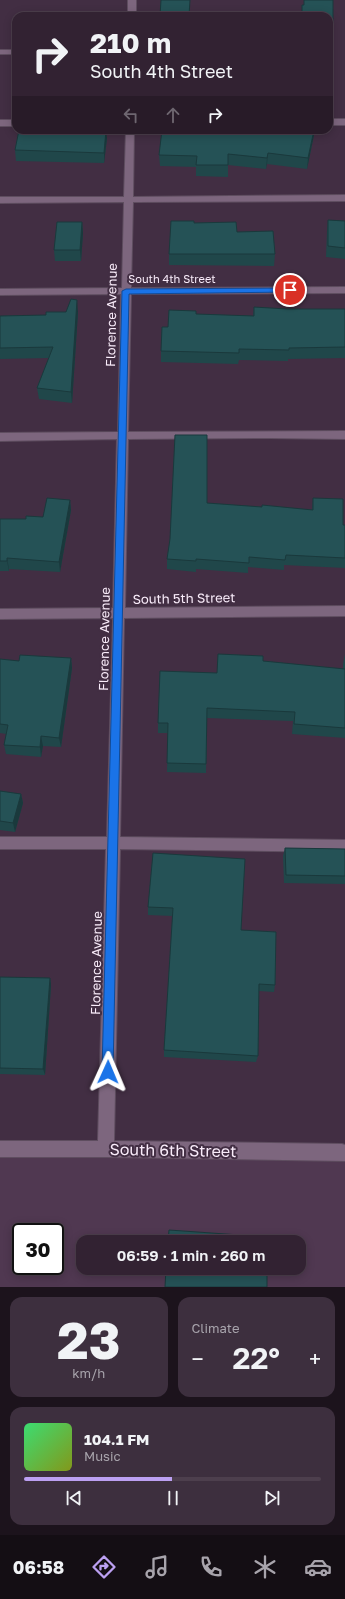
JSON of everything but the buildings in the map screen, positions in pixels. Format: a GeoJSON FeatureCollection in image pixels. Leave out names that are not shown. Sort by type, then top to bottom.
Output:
{"type":"FeatureCollection","features":[{"type":"Feature","properties":{"kind":"street"},"geometry":{"type":"LineString","coordinates":[[132,0],[132,12]]}},
{"type":"Feature","properties":{"kind":"street"},"geometry":{"type":"LineString","coordinates":[[0,52],[12,52]]}},
{"type":"Feature","properties":{"kind":"street"},"geometry":{"type":"LineString","coordinates":[[333,122],[345,122]]}},
{"type":"Feature","properties":{"kind":"street"},"geometry":{"type":"LineString","coordinates":[[0,123],[12,123]]}},
{"type":"Feature","properties":{"kind":"street","name":"Florence Avenue"},"geometry":{"type":"LineString","coordinates":[[106,1149],[130,134]]}},
{"type":"Feature","properties":{"kind":"street"},"geometry":{"type":"LineString","coordinates":[[0,200],[345,198]]}},
{"type":"Feature","properties":{"kind":"street","name":"South 4th Street"},"geometry":{"type":"LineString","coordinates":[[0,292],[345,290]]}},
{"type":"Feature","properties":{"kind":"street"},"geometry":{"type":"LineString","coordinates":[[0,438],[269,434],[345,435]]}},
{"type":"Feature","properties":{"kind":"street","name":"South 5th Street"},"geometry":{"type":"LineString","coordinates":[[0,614],[345,611]]}},
{"type":"Feature","properties":{"kind":"street"},"geometry":{"type":"LineString","coordinates":[[0,843],[345,846]]}},
{"type":"Feature","properties":{"kind":"street","name":"South 6th Street"},"geometry":{"type":"LineString","coordinates":[[0,1149],[344,1149]]}},
{"type":"Feature","properties":{"kind":"shaded area"},"geometry":{"type":"Polygon","coordinates":[[[339,1143],[345,1146],[345,1287],[0,1287],[0,1145],[339,1143]]]}},
{"type":"Feature","properties":{"kind":"route"},"geometry":{"type":"LineString","coordinates":[[108,1072],[126,291],[290,290]]}}]}
